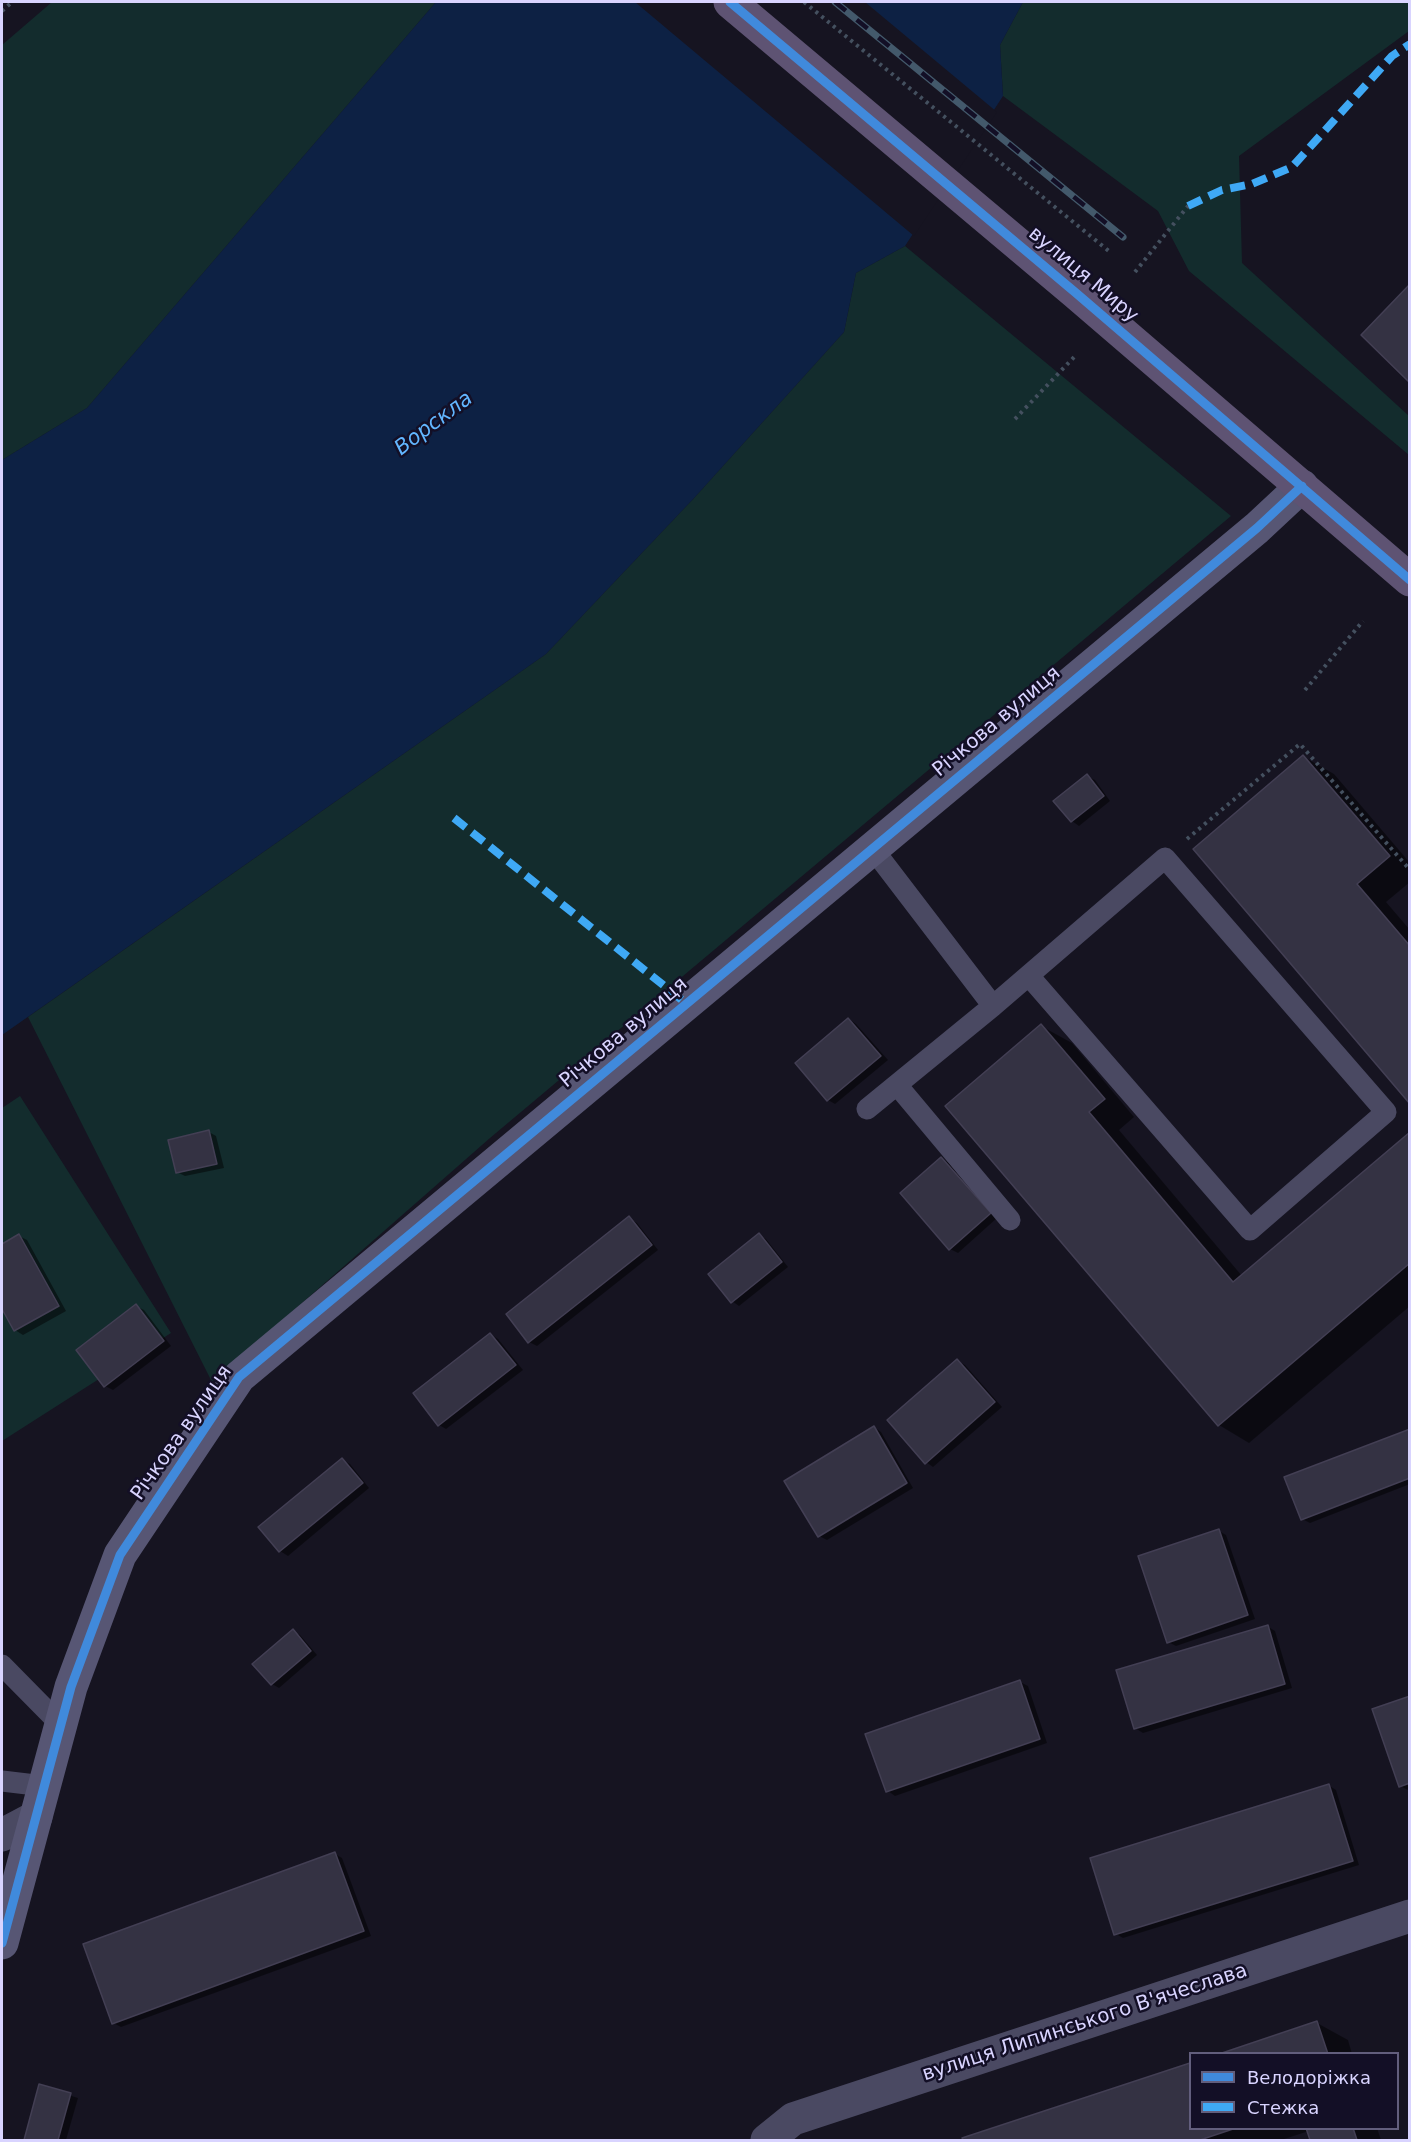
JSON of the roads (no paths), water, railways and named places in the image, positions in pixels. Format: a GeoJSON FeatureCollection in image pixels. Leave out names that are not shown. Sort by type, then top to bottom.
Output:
{"type":"FeatureCollection","features":[{"type":"Feature","properties":{"kind":"main road","name":"вулиця Миру"},"geometry":{"type":"LineString","coordinates":[[730,2],[1076,293],[1410,580]]}},
{"type":"Feature","properties":{"kind":"street","name":"Річкова вулиця"},"geometry":{"type":"LineString","coordinates":[[2,1943],[71,1687],[120,1555],[239,1377],[1257,528],[1302,486]]}},
{"type":"Feature","properties":{"kind":"street"},"geometry":{"type":"LineString","coordinates":[[2,1835],[36,1817]]}},
{"type":"Feature","properties":{"kind":"street","name":"вулиця Липинського В'ячеслава"},"geometry":{"type":"LineString","coordinates":[[767,2140],[793,2119],[1410,1916]]}},
{"type":"Feature","properties":{"kind":"lane"},"geometry":{"type":"LineString","coordinates":[[873,849],[993,1006]]}},
{"type":"Feature","properties":{"kind":"lane"},"geometry":{"type":"LineString","coordinates":[[867,1109],[1029,976],[1165,858],[1386,1112],[1250,1230],[1029,976]]}},
{"type":"Feature","properties":{"kind":"lane"},"geometry":{"type":"LineString","coordinates":[[897,1085],[1010,1220]]}},
{"type":"Feature","properties":{"kind":"lane"},"geometry":{"type":"LineString","coordinates":[[2,1665],[61,1725]]}},
{"type":"Feature","properties":{"kind":"lane"},"geometry":{"type":"LineString","coordinates":[[2,1781],[44,1786]]}},
{"type":"Feature","properties":{"kind":"water","name":"Ворскла"},"geometry":{"type":"Polygon","coordinates":[[[436,2],[1023,2],[1000,45],[1003,96],[905,246],[856,273],[844,332],[695,497],[546,654],[2,1035],[2,460],[87,408],[436,2]]]}},
{"type":"Feature","properties":{"kind":"railway"},"geometry":{"type":"LineString","coordinates":[[835,2],[1123,237]]}}]}
